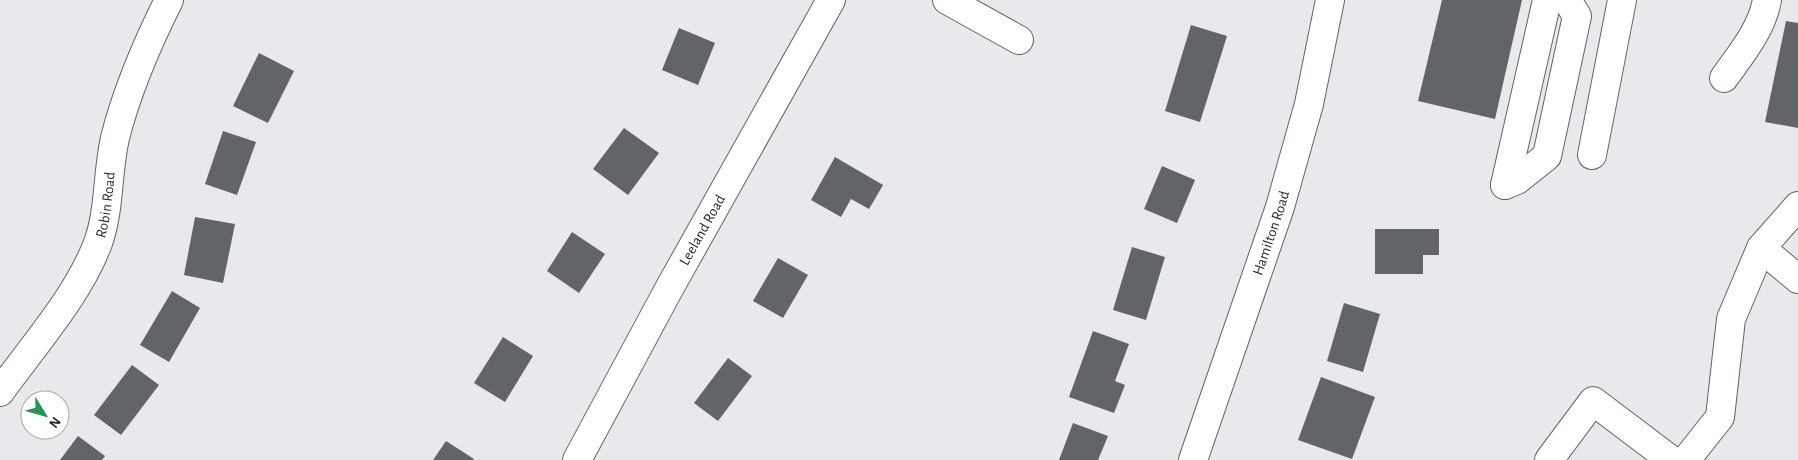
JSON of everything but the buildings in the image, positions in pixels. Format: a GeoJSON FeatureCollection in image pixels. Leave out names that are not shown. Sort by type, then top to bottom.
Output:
{"type":"FeatureCollection","features":[{"type":"Feature","properties":{"kind":"street","name":"Robin Road"},"geometry":{"type":"LineString","coordinates":[[0,392],[77,285],[98,243],[108,201],[115,139],[145,48],[169,0]]}},
{"type":"Feature","properties":{"kind":"street","name":"Leeland Road"},"geometry":{"type":"LineString","coordinates":[[577,460],[670,287],[831,0]]}},
{"type":"Feature","properties":{"kind":"street"},"geometry":{"type":"LineString","coordinates":[[947,0],[1019,40]]}},
{"type":"Feature","properties":{"kind":"street","name":"Hamilton Road"},"geometry":{"type":"LineString","coordinates":[[1193,460],[1280,207],[1309,104],[1330,0]]}},
{"type":"Feature","properties":{"kind":"street"},"geometry":{"type":"LineString","coordinates":[[1511,183],[1547,0]]}},
{"type":"Feature","properties":{"kind":"street"},"geometry":{"type":"LineString","coordinates":[[1511,183],[1560,0]]}},
{"type":"Feature","properties":{"kind":"street"},"geometry":{"type":"LineString","coordinates":[[1511,183],[1547,156],[1577,16],[1567,0]]}},
{"type":"Feature","properties":{"kind":"street"},"geometry":{"type":"LineString","coordinates":[[1592,155],[1622,0]]}},
{"type":"Feature","properties":{"kind":"street"},"geometry":{"type":"LineString","coordinates":[[1724,78],[1749,44],[1766,9],[1767,0]]}},
{"type":"Feature","properties":{"kind":"street"},"geometry":{"type":"LineString","coordinates":[[1686,460],[1720,417],[1731,319],[1761,248],[1798,206]]}},
{"type":"Feature","properties":{"kind":"street"},"geometry":{"type":"LineString","coordinates":[[1761,248],[1798,279]]}},
{"type":"Feature","properties":{"kind":"street"},"geometry":{"type":"LineString","coordinates":[[1549,460],[1593,400],[1671,460]]}}]}
